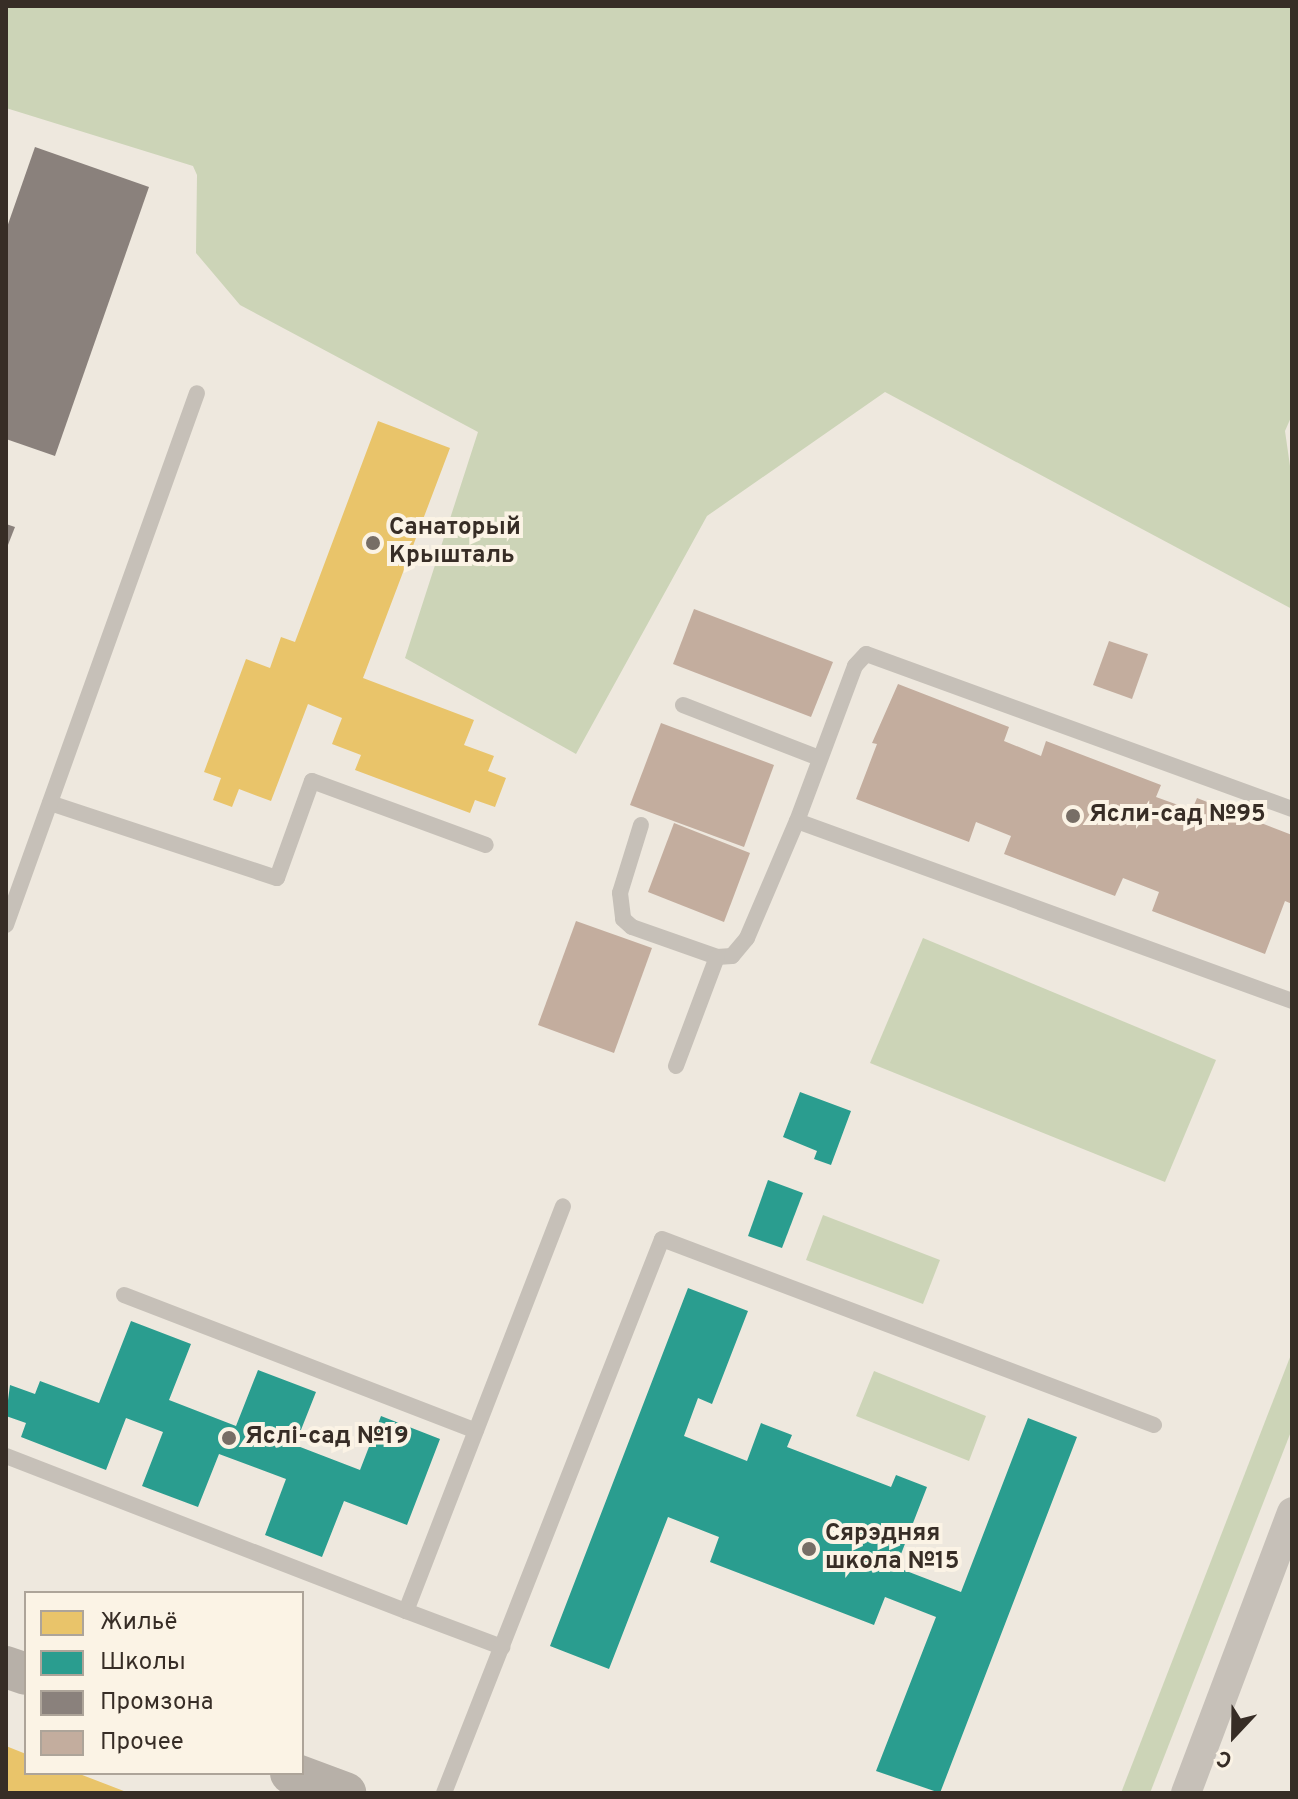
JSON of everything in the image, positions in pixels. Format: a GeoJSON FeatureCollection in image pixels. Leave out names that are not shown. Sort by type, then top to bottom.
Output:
{"type":"FeatureCollection","features":[{"type":"Feature","properties":{"kind":"main road"},"geometry":{"type":"LineString","coordinates":[[296,1775],[345,1793]]}},
{"type":"Feature","properties":{"kind":"street"},"geometry":{"type":"LineString","coordinates":[[1186,1793],[1292,1512]]}},
{"type":"Feature","properties":{"kind":"lane"},"geometry":{"type":"LineString","coordinates":[[6,925],[197,393]]}},
{"type":"Feature","properties":{"kind":"lane"},"geometry":{"type":"LineString","coordinates":[[641,825],[620,893],[623,919],[632,927],[717,957],[732,956],[747,938],[797,821],[855,666],[866,654],[1292,809]]}},
{"type":"Feature","properties":{"kind":"lane"},"geometry":{"type":"LineString","coordinates":[[683,705],[819,758]]}},
{"type":"Feature","properties":{"kind":"lane"},"geometry":{"type":"LineString","coordinates":[[50,803],[277,878],[312,781],[486,845]]}},
{"type":"Feature","properties":{"kind":"lane"},"geometry":{"type":"LineString","coordinates":[[797,821],[1290,995]]}},
{"type":"Feature","properties":{"kind":"lane"},"geometry":{"type":"LineString","coordinates":[[676,1066],[717,957]]}},
{"type":"Feature","properties":{"kind":"lane"},"geometry":{"type":"LineString","coordinates":[[406,1611],[563,1206]]}},
{"type":"Feature","properties":{"kind":"lane"},"geometry":{"type":"LineString","coordinates":[[444,1793],[662,1239],[1154,1425]]}},
{"type":"Feature","properties":{"kind":"lane"},"geometry":{"type":"LineString","coordinates":[[124,1295],[476,1431]]}},
{"type":"Feature","properties":{"kind":"lane"},"geometry":{"type":"LineString","coordinates":[[6,1456],[502,1647]]}},
{"type":"Feature","properties":{"kind":"green space"},"geometry":{"type":"Polygon","coordinates":[[[6,6],[1292,6],[1292,415],[1285,431],[1292,480],[1292,609],[885,392],[707,516],[576,754],[405,658],[478,432],[240,305],[196,253],[197,175],[193,166],[6,108],[6,6]]]}},
{"type":"Feature","properties":{"kind":"green space"},"geometry":{"type":"Polygon","coordinates":[[[923,938],[1216,1060],[1165,1182],[870,1063],[923,938]]]}},
{"type":"Feature","properties":{"kind":"green space"},"geometry":{"type":"Polygon","coordinates":[[[823,1215],[940,1260],[923,1304],[806,1260],[823,1215]]]}},
{"type":"Feature","properties":{"kind":"green space"},"geometry":{"type":"Polygon","coordinates":[[[1292,1352],[1292,1429],[1150,1793],[1121,1793],[1292,1352]]]}},
{"type":"Feature","properties":{"kind":"green space"},"geometry":{"type":"Polygon","coordinates":[[[874,1371],[986,1416],[969,1461],[856,1416],[874,1371]]]}},
{"type":"Feature","properties":{"kind":"building: Жильё","name":"Санаторый Крышталь"},"geometry":{"type":"Polygon","coordinates":[[[378,421],[450,448],[363,678],[474,720],[464,745],[494,756],[488,771],[506,778],[495,807],[475,800],[470,813],[355,770],[361,755],[332,744],[342,718],[308,704],[271,801],[239,789],[232,807],[213,800],[221,778],[204,772],[246,659],[270,668],[281,637],[295,642],[378,421]]]}},
{"type":"Feature","properties":{"kind":"building: Жильё"},"geometry":{"type":"Polygon","coordinates":[[[6,1746],[24,1753],[24,1775],[82,1775],[129,1793],[6,1793],[6,1746]]]}},
{"type":"Feature","properties":{"kind":"building: Школы"},"geometry":{"type":"Polygon","coordinates":[[[800,1092],[851,1111],[831,1165],[814,1159],[817,1151],[783,1137],[800,1092]]]}},
{"type":"Feature","properties":{"kind":"building: Школы"},"geometry":{"type":"Polygon","coordinates":[[[768,1180],[803,1193],[782,1248],[748,1236],[768,1180]]]}},
{"type":"Feature","properties":{"kind":"building: Школы","name":"Сярэдняя школа №15"},"geometry":{"type":"Polygon","coordinates":[[[688,1288],[748,1311],[712,1404],[698,1398],[684,1436],[747,1461],[761,1423],[792,1435],[787,1447],[891,1487],[896,1475],[927,1487],[896,1567],[961,1592],[1028,1418],[1077,1437],[940,1793],[876,1771],[936,1617],[885,1597],[874,1625],[710,1562],[719,1537],[668,1517],[609,1669],[550,1646],[688,1288]]]}},
{"type":"Feature","properties":{"kind":"building: Школы","name":"Яслі-сад №19"},"geometry":{"type":"Polygon","coordinates":[[[131,1321],[191,1344],[169,1400],[236,1426],[258,1370],[316,1392],[295,1445],[360,1470],[381,1416],[440,1439],[407,1525],[344,1501],[322,1557],[265,1535],[286,1479],[219,1454],[198,1507],[142,1486],[163,1432],[126,1418],[106,1470],[21,1437],[26,1423],[6,1416],[10,1385],[35,1394],[40,1381],[99,1403],[131,1321]]]}},
{"type":"Feature","properties":{"kind":"building: Промзона"},"geometry":{"type":"Polygon","coordinates":[[[35,147],[149,187],[55,456],[6,439],[6,230],[35,147]]]}},
{"type":"Feature","properties":{"kind":"building: Промзона"},"geometry":{"type":"Polygon","coordinates":[[[6,524],[15,527],[6,550],[6,524]]]}},
{"type":"Feature","properties":{"kind":"building: Прочее"},"geometry":{"type":"Polygon","coordinates":[[[694,609],[833,662],[811,717],[673,664],[694,609]]]}},
{"type":"Feature","properties":{"kind":"building: Прочее"},"geometry":{"type":"Polygon","coordinates":[[[1109,641],[1148,654],[1132,699],[1093,685],[1109,641]]]}},
{"type":"Feature","properties":{"kind":"building: Прочее","name":"Ясли-сад №95"},"geometry":{"type":"Polygon","coordinates":[[[898,684],[1009,727],[1004,741],[1041,756],[1046,741],[1161,785],[1156,797],[1192,810],[1197,798],[1292,835],[1292,904],[1285,901],[1265,954],[1152,911],[1159,892],[1123,878],[1115,896],[1004,854],[1011,836],[976,822],[969,842],[856,799],[877,744],[872,743],[898,684]]]}},
{"type":"Feature","properties":{"kind":"building: Прочее"},"geometry":{"type":"Polygon","coordinates":[[[661,723],[774,765],[744,847],[630,805],[661,723]]]}},
{"type":"Feature","properties":{"kind":"building: Прочее"},"geometry":{"type":"Polygon","coordinates":[[[674,823],[750,853],[724,922],[648,892],[674,823]]]}},
{"type":"Feature","properties":{"kind":"building: Прочее"},"geometry":{"type":"Polygon","coordinates":[[[576,921],[652,948],[614,1053],[538,1025],[576,921]]]}},
{"type":"Feature","properties":{"kind":"place","name":"Санаторый Крышталь"},"geometry":{"type":"Point","coordinates":[373,543]}},
{"type":"Feature","properties":{"kind":"place","name":"Ясли-сад №95"},"geometry":{"type":"Point","coordinates":[1073,816]}},
{"type":"Feature","properties":{"kind":"place","name":"Яслі-сад №19"},"geometry":{"type":"Point","coordinates":[229,1438]}},
{"type":"Feature","properties":{"kind":"place","name":"Сярэдняя школа №15"},"geometry":{"type":"Point","coordinates":[809,1549]}}]}
